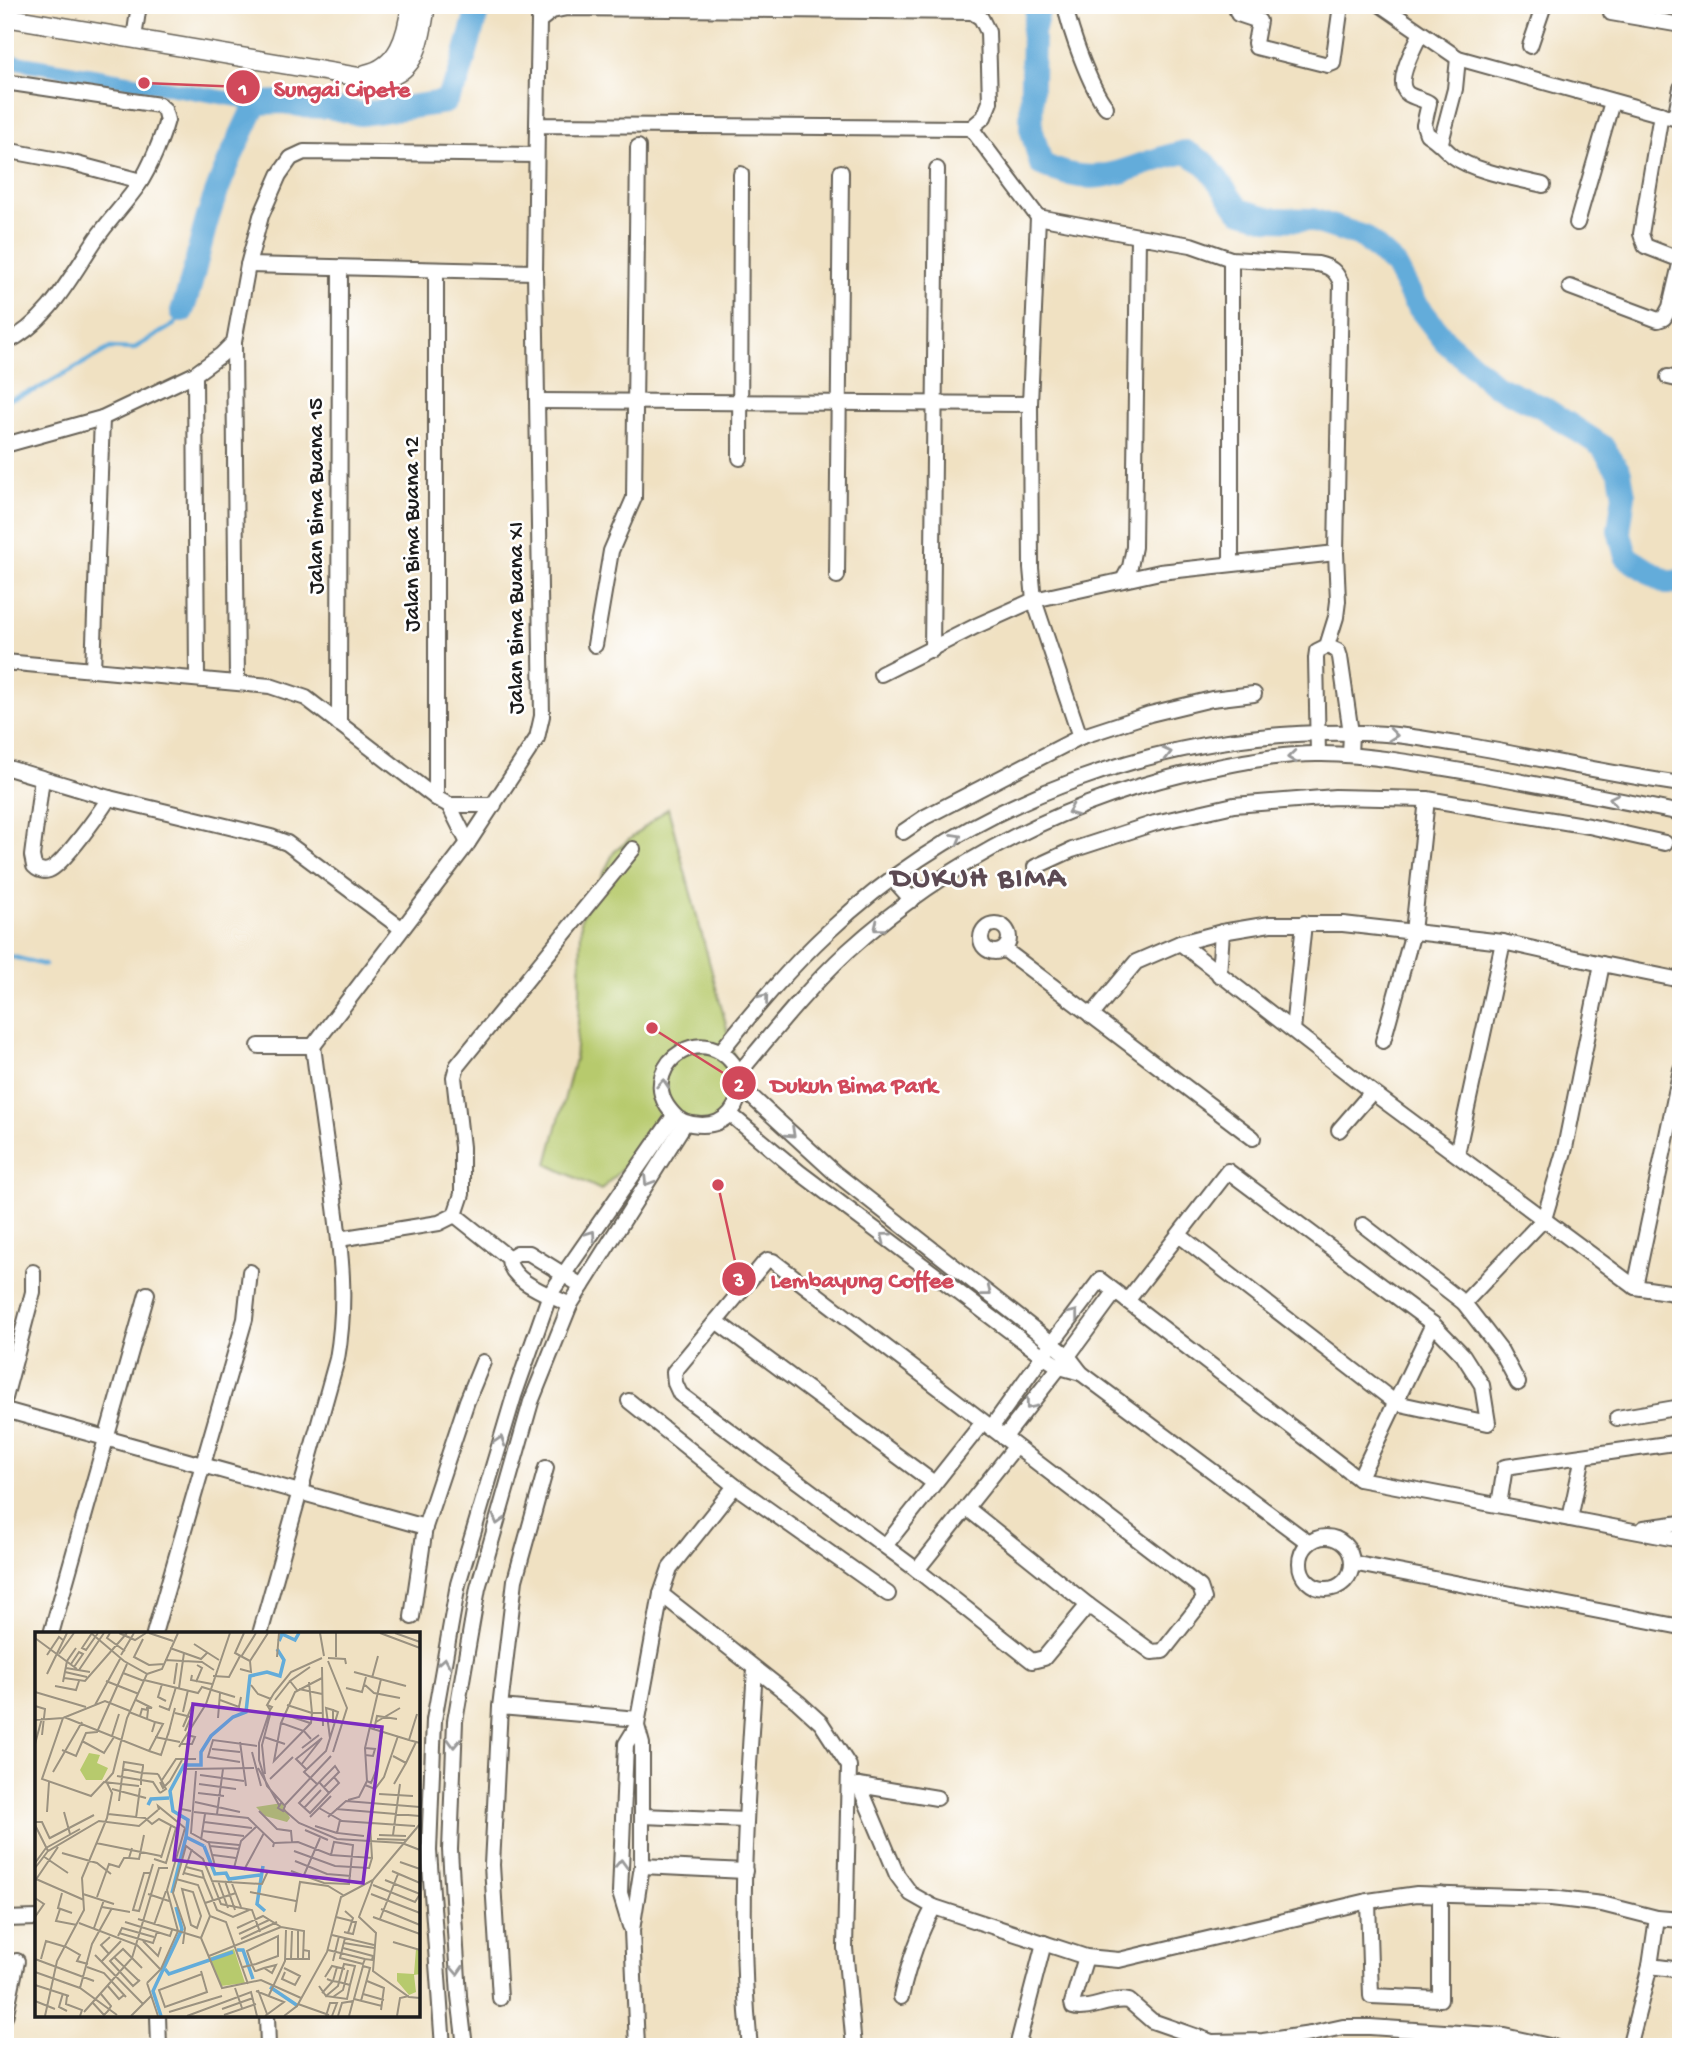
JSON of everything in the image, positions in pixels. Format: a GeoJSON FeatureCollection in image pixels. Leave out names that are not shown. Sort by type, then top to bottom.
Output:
{"type":"FeatureCollection","features":[{"type":"Feature","properties":{"kind":"main road"},"geometry":{"type":"LineString","coordinates":[[355,75],[384,69],[392,61],[405,38],[411,5]]}},
{"type":"Feature","properties":{"kind":"main road"},"geometry":{"type":"LineString","coordinates":[[5,17],[377,80],[390,78],[404,70],[413,57],[420,38],[426,5]]}},
{"type":"Feature","properties":{"kind":"street"},"geometry":{"type":"LineString","coordinates":[[134,38],[139,5]]}},
{"type":"Feature","properties":{"kind":"street"},"geometry":{"type":"LineString","coordinates":[[1065,5],[1068,23],[1094,88],[1107,107]]}},
{"type":"Feature","properties":{"kind":"street"},"geometry":{"type":"LineString","coordinates":[[1235,5],[1238,14],[1259,21],[1256,47],[1328,65],[1333,63],[1341,5]]}},
{"type":"Feature","properties":{"kind":"street"},"geometry":{"type":"LineString","coordinates":[[1381,5],[1458,58],[1672,118]]}},
{"type":"Feature","properties":{"kind":"street"},"geometry":{"type":"LineString","coordinates":[[1530,46],[1544,5]]}},
{"type":"Feature","properties":{"kind":"street","name":"Jalan Bima Buana XI"},"geometry":{"type":"LineString","coordinates":[[313,1046],[468,842],[537,737],[541,725],[535,272],[539,21],[552,11],[567,8],[972,12],[981,18],[988,32],[990,102],[984,117],[971,128]]}},
{"type":"Feature","properties":{"kind":"street"},"geometry":{"type":"LineString","coordinates":[[1611,13],[1681,25]]}},
{"type":"Feature","properties":{"kind":"street"},"geometry":{"type":"LineString","coordinates":[[1421,33],[1402,79],[1409,95],[1429,103],[1425,128],[1427,134],[1441,142],[1453,156],[1481,169],[1543,185]]}},
{"type":"Feature","properties":{"kind":"street"},"geometry":{"type":"LineString","coordinates":[[1441,142],[1455,89],[1458,58]]}},
{"type":"Feature","properties":{"kind":"street"},"geometry":{"type":"LineString","coordinates":[[5,82],[159,105],[164,109],[167,120],[141,181],[98,236],[47,312],[5,343]]}},
{"type":"Feature","properties":{"kind":"street"},"geometry":{"type":"LineString","coordinates":[[1570,287],[1652,320],[1666,315],[1681,260],[1645,246],[1640,234],[1681,88]]}},
{"type":"Feature","properties":{"kind":"street"},"geometry":{"type":"LineString","coordinates":[[1577,223],[1612,102]]}},
{"type":"Feature","properties":{"kind":"street"},"geometry":{"type":"LineString","coordinates":[[537,125],[971,128],[1038,217],[1030,404],[1031,568],[1034,600],[1080,737]]}},
{"type":"Feature","properties":{"kind":"street"},"geometry":{"type":"LineString","coordinates":[[596,645],[611,551],[634,498],[638,147]]}},
{"type":"Feature","properties":{"kind":"street"},"geometry":{"type":"LineString","coordinates":[[5,150],[69,162],[141,181]]}},
{"type":"Feature","properties":{"kind":"street"},"geometry":{"type":"LineString","coordinates":[[237,682],[234,342],[248,265],[261,216],[279,175],[291,158],[304,152],[536,155]]}},
{"type":"Feature","properties":{"kind":"street"},"geometry":{"type":"LineString","coordinates":[[932,650],[937,169]]}},
{"type":"Feature","properties":{"kind":"street"},"geometry":{"type":"LineString","coordinates":[[837,576],[841,172]]}},
{"type":"Feature","properties":{"kind":"street"},"geometry":{"type":"LineString","coordinates":[[740,458],[741,174]]}},
{"type":"Feature","properties":{"kind":"street"},"geometry":{"type":"LineString","coordinates":[[1038,217],[1182,243],[1231,259],[1318,264],[1330,267],[1337,274],[1341,283],[1336,617],[1326,646],[1317,652],[1316,658],[1318,754]]}},
{"type":"Feature","properties":{"kind":"street"},"geometry":{"type":"LineString","coordinates":[[1123,580],[1130,567],[1134,547],[1138,236]]}},
{"type":"Feature","properties":{"kind":"street"},"geometry":{"type":"LineString","coordinates":[[1231,259],[1231,563]]}},
{"type":"Feature","properties":{"kind":"street"},"geometry":{"type":"LineString","coordinates":[[248,265],[535,272]]}},
{"type":"Feature","properties":{"kind":"street","name":"Jalan Bima Buana 15"},"geometry":{"type":"LineString","coordinates":[[339,724],[340,268]]}},
{"type":"Feature","properties":{"kind":"street","name":"Jalan Bima Buana 12"},"geometry":{"type":"LineString","coordinates":[[436,270],[436,797]]}},
{"type":"Feature","properties":{"kind":"street"},"geometry":{"type":"LineString","coordinates":[[5,444],[102,418],[195,374],[234,342]]}},
{"type":"Feature","properties":{"kind":"street"},"geometry":{"type":"LineString","coordinates":[[195,374],[197,679]]}},
{"type":"Feature","properties":{"kind":"street"},"geometry":{"type":"LineString","coordinates":[[538,401],[1030,404]]}},
{"type":"Feature","properties":{"kind":"street"},"geometry":{"type":"LineString","coordinates":[[93,670],[102,418]]}},
{"type":"Feature","properties":{"kind":"street"},"geometry":{"type":"LineString","coordinates":[[881,674],[1034,600],[1160,572],[1336,553]]}},
{"type":"Feature","properties":{"kind":"street"},"geometry":{"type":"LineString","coordinates":[[1326,646],[1338,651],[1340,657],[1351,733],[1350,755]]}},
{"type":"Feature","properties":{"kind":"street"},"geometry":{"type":"LineString","coordinates":[[5,662],[237,682],[285,689],[306,698],[449,805],[468,842]]}},
{"type":"Feature","properties":{"kind":"street"},"geometry":{"type":"LineString","coordinates":[[903,832],[925,817],[1080,737],[1150,714],[1212,699],[1254,694]]}},
{"type":"Feature","properties":{"kind":"street"},"geometry":{"type":"LineString","coordinates":[[721,1051],[773,988],[830,930],[893,879],[957,837],[1024,802],[1094,774],[1180,750],[1242,738],[1317,732],[1351,733],[1430,740],[1681,784]]}},
{"type":"Feature","properties":{"kind":"street"},"geometry":{"type":"LineString","coordinates":[[1064,1362],[1052,1343],[834,1172],[740,1080],[732,1060],[721,1051],[703,1045],[684,1049],[668,1062],[661,1080],[663,1099],[679,1119],[704,1126],[722,1120],[736,1106],[740,1080],[792,1009],[839,960],[912,900],[973,859],[1026,831],[1104,798],[1174,776],[1245,762],[1318,754],[1350,755],[1429,765],[1681,813]]}},
{"type":"Feature","properties":{"kind":"street"},"geometry":{"type":"LineString","coordinates":[[5,767],[109,798],[287,843],[401,928]]}},
{"type":"Feature","properties":{"kind":"street"},"geometry":{"type":"LineString","coordinates":[[42,778],[32,856],[34,866],[39,870],[48,870],[57,864],[94,823],[109,798]]}},
{"type":"Feature","properties":{"kind":"street"},"geometry":{"type":"LineString","coordinates":[[1035,867],[1072,850],[1155,822],[1234,804],[1335,797],[1427,799],[1589,826],[1665,844]]}},
{"type":"Feature","properties":{"kind":"street"},"geometry":{"type":"LineString","coordinates":[[1382,1041],[1413,932],[1427,799]]}},
{"type":"Feature","properties":{"kind":"street"},"geometry":{"type":"LineString","coordinates":[[449,805],[494,805]]}},
{"type":"Feature","properties":{"kind":"street"},"geometry":{"type":"LineString","coordinates":[[339,1239],[439,1223],[455,1215],[462,1194],[462,1147],[454,1077],[457,1066],[632,849]]}},
{"type":"Feature","properties":{"kind":"street"},"geometry":{"type":"LineString","coordinates":[[893,879],[912,900]]}},
{"type":"Feature","properties":{"kind":"street"},"geometry":{"type":"LineString","coordinates":[[1293,1030],[1304,923]]}},
{"type":"Feature","properties":{"kind":"street"},"geometry":{"type":"LineString","coordinates":[[1091,1016],[1136,962],[1180,943],[1222,932],[1270,925],[1343,924],[1503,942],[1681,979]]}},
{"type":"Feature","properties":{"kind":"street"},"geometry":{"type":"LineString","coordinates":[[1219,975],[1222,932]]}},
{"type":"Feature","properties":{"kind":"street"},"geometry":{"type":"LineString","coordinates":[[1457,1154],[1503,942]]}},
{"type":"Feature","properties":{"kind":"street"},"geometry":{"type":"LineString","coordinates":[[1180,943],[1372,1092],[1635,1287],[1681,1294]]}},
{"type":"Feature","properties":{"kind":"street"},"geometry":{"type":"LineString","coordinates":[[1005,950],[1253,1138]]}},
{"type":"Feature","properties":{"kind":"street"},"geometry":{"type":"LineString","coordinates":[[1464,1303],[1544,1219],[1564,1148],[1602,964]]}},
{"type":"Feature","properties":{"kind":"street"},"geometry":{"type":"LineString","coordinates":[[259,1046],[313,1046],[339,1239],[344,1301],[337,1359],[261,1632]]}},
{"type":"Feature","properties":{"kind":"street"},"geometry":{"type":"LineString","coordinates":[[1635,1287],[1681,1069]]}},
{"type":"Feature","properties":{"kind":"street"},"geometry":{"type":"LineString","coordinates":[[1339,1130],[1372,1092]]}},
{"type":"Feature","properties":{"kind":"street"},"geometry":{"type":"LineString","coordinates":[[730,1114],[822,1189],[1043,1356],[1064,1362],[1081,1373],[1309,1543]]}},
{"type":"Feature","properties":{"kind":"street"},"geometry":{"type":"LineString","coordinates":[[443,2047],[429,1852],[434,1720],[458,1584],[514,1396],[550,1294],[679,1119]]}},
{"type":"Feature","properties":{"kind":"street"},"geometry":{"type":"LineString","coordinates":[[466,2047],[459,1996],[450,1850],[455,1721],[478,1588],[531,1402],[570,1305],[679,1119]]}},
{"type":"Feature","properties":{"kind":"street"},"geometry":{"type":"LineString","coordinates":[[1127,1301],[1228,1171],[1433,1324],[1463,1355],[1482,1385],[1488,1423],[1396,1403],[1179,1235]]}},
{"type":"Feature","properties":{"kind":"street"},"geometry":{"type":"LineString","coordinates":[[822,1189],[834,1172]]}},
{"type":"Feature","properties":{"kind":"street"},"geometry":{"type":"LineString","coordinates":[[455,1215],[509,1258],[510,1266],[518,1278],[570,1305]]}},
{"type":"Feature","properties":{"kind":"street"},"geometry":{"type":"LineString","coordinates":[[1363,1225],[1464,1303],[1501,1351],[1518,1383]]}},
{"type":"Feature","properties":{"kind":"street"},"geometry":{"type":"LineString","coordinates":[[509,1258],[517,1253],[529,1253],[582,1286]]}},
{"type":"Feature","properties":{"kind":"street"},"geometry":{"type":"LineString","coordinates":[[968,1509],[1088,1605],[1152,1652],[1163,1651],[1202,1604],[1205,1595],[1200,1587],[773,1261],[764,1263],[674,1372],[680,1394],[917,1570],[1032,1661],[1044,1658],[1088,1605]]}},
{"type":"Feature","properties":{"kind":"street"},"geometry":{"type":"LineString","coordinates":[[5,1398],[33,1292],[33,1272]]}},
{"type":"Feature","properties":{"kind":"street"},"geometry":{"type":"LineString","coordinates":[[155,1632],[246,1319],[250,1272]]}},
{"type":"Feature","properties":{"kind":"street"},"geometry":{"type":"LineString","coordinates":[[885,1546],[934,1483],[987,1425],[1043,1356],[1100,1280],[1359,1479],[1681,1540]]}},
{"type":"Feature","properties":{"kind":"street"},"geometry":{"type":"LineString","coordinates":[[917,1570],[968,1509],[1009,1442],[1115,1292]]}},
{"type":"Feature","properties":{"kind":"street"},"geometry":{"type":"LineString","coordinates":[[52,1632],[147,1294]]}},
{"type":"Feature","properties":{"kind":"street"},"geometry":{"type":"LineString","coordinates":[[716,1321],[934,1483]]}},
{"type":"Feature","properties":{"kind":"street"},"geometry":{"type":"LineString","coordinates":[[1359,1479],[1433,1324]]}},
{"type":"Feature","properties":{"kind":"street"},"geometry":{"type":"LineString","coordinates":[[412,1617],[425,1527],[467,1401],[483,1362]]}},
{"type":"Feature","properties":{"kind":"street"},"geometry":{"type":"LineString","coordinates":[[629,1401],[735,1486],[888,1594]]}},
{"type":"Feature","properties":{"kind":"street"},"geometry":{"type":"LineString","coordinates":[[1618,1418],[1681,1407]]}},
{"type":"Feature","properties":{"kind":"street"},"geometry":{"type":"LineString","coordinates":[[5,1410],[425,1527]]}},
{"type":"Feature","properties":{"kind":"street"},"geometry":{"type":"LineString","coordinates":[[1499,1505],[1505,1467],[1681,1442]]}},
{"type":"Feature","properties":{"kind":"street"},"geometry":{"type":"LineString","coordinates":[[1570,1519],[1583,1456]]}},
{"type":"Feature","properties":{"kind":"street"},"geometry":{"type":"LineString","coordinates":[[499,1998],[492,1865],[500,1707],[515,1580],[546,1468]]}},
{"type":"Feature","properties":{"kind":"street"},"geometry":{"type":"LineString","coordinates":[[632,1930],[620,1893],[626,1744],[637,1722],[661,1594],[670,1568],[735,1486]]}},
{"type":"Feature","properties":{"kind":"street"},"geometry":{"type":"LineString","coordinates":[[1631,1530],[1681,1523]]}},
{"type":"Feature","properties":{"kind":"street"},"geometry":{"type":"LineString","coordinates":[[1325,1536],[1347,1547],[1352,1563],[1351,1571],[1343,1583],[1329,1589],[1315,1586],[1304,1576],[1301,1570],[1301,1555],[1309,1543],[1325,1536]]}},
{"type":"Feature","properties":{"kind":"street"},"geometry":{"type":"LineString","coordinates":[[1352,1563],[1681,1627]]}},
{"type":"Feature","properties":{"kind":"street"},"geometry":{"type":"LineString","coordinates":[[661,1594],[821,1723],[849,1766],[845,1925],[854,2047]]}},
{"type":"Feature","properties":{"kind":"street"},"geometry":{"type":"LineString","coordinates":[[750,2047],[746,2014],[745,1871],[755,1669]]}},
{"type":"Feature","properties":{"kind":"street"},"geometry":{"type":"LineString","coordinates":[[500,1707],[637,1722]]}},
{"type":"Feature","properties":{"kind":"street"},"geometry":{"type":"LineString","coordinates":[[637,1722],[642,1744],[642,1866],[632,1930],[638,2047]]}},
{"type":"Feature","properties":{"kind":"street"},"geometry":{"type":"LineString","coordinates":[[937,1798],[859,1785],[897,1875],[911,1894],[934,1907],[1086,1957],[1119,1960],[1368,1901],[1417,1894],[1551,1898],[1602,1904],[1657,1918],[1681,1920]]}},
{"type":"Feature","properties":{"kind":"street"},"geometry":{"type":"LineString","coordinates":[[642,1816],[746,1820]]}},
{"type":"Feature","properties":{"kind":"street"},"geometry":{"type":"LineString","coordinates":[[642,1866],[745,1871]]}},
{"type":"Feature","properties":{"kind":"street"},"geometry":{"type":"LineString","coordinates":[[1368,1901],[1371,1996],[1440,1999],[1440,1894]]}},
{"type":"Feature","properties":{"kind":"street"},"geometry":{"type":"LineString","coordinates":[[901,1997],[907,1971],[926,1920],[934,1907]]}},
{"type":"Feature","properties":{"kind":"street"},"geometry":{"type":"LineString","coordinates":[[5,1919],[35,1918]]}},
{"type":"Feature","properties":{"kind":"street"},"geometry":{"type":"LineString","coordinates":[[1629,2047],[1650,1966],[1657,1918]]}},
{"type":"Feature","properties":{"kind":"street"},"geometry":{"type":"LineString","coordinates":[[1017,2047],[1044,1943]]}},
{"type":"Feature","properties":{"kind":"street"},"geometry":{"type":"LineString","coordinates":[[1086,1957],[1073,2007],[1080,2009],[1113,2000],[1129,2001],[1152,2021],[1212,2042],[1263,2040],[1343,2027],[1407,2030],[1484,2041],[1504,2036],[1554,2047]]}},
{"type":"Feature","properties":{"kind":"street"},"geometry":{"type":"LineString","coordinates":[[5,2017],[17,1961]]}},
{"type":"Feature","properties":{"kind":"street"},"geometry":{"type":"LineString","coordinates":[[1650,1966],[1681,1969]]}},
{"type":"Feature","properties":{"kind":"street"},"geometry":{"type":"LineString","coordinates":[[158,2017],[159,2047]]}},
{"type":"Feature","properties":{"kind":"street"},"geometry":{"type":"LineString","coordinates":[[267,2017],[268,2047]]}},
{"type":"Feature","properties":{"kind":"street"},"geometry":{"type":"LineString","coordinates":[[1405,2047],[1407,2030]]}},
{"type":"Feature","properties":{"kind":"green space"},"geometry":{"type":"Polygon","coordinates":[[[668,808],[739,1073],[736,1106],[704,1126],[674,1116],[601,1190],[547,1164],[575,1059],[580,996],[581,919],[614,852],[668,808]]]}},
{"type":"Feature","properties":{"kind":"waterway"},"geometry":{"type":"LineString","coordinates":[[182,311],[213,202],[256,103],[284,102],[360,114],[445,102],[458,80],[479,5]]}},
{"type":"Feature","properties":{"kind":"waterway"},"geometry":{"type":"LineString","coordinates":[[1034,5],[1038,11],[1033,32],[1031,128],[1041,164],[1063,173],[1099,176],[1186,152],[1206,164],[1239,210],[1271,219],[1312,220],[1364,237],[1395,265],[1414,301],[1445,341],[1495,385],[1542,407],[1602,446],[1620,473],[1624,495],[1619,530],[1626,557],[1667,583],[1681,581]]}},
{"type":"Feature","properties":{"kind":"waterway"},"geometry":{"type":"LineString","coordinates":[[5,60],[256,103]]}},
{"type":"Feature","properties":{"kind":"waterway"},"geometry":{"type":"LineString","coordinates":[[5,400],[36,390],[110,348],[133,349],[175,324],[182,311]]}},
{"type":"Feature","properties":{"kind":"waterway"},"geometry":{"type":"LineString","coordinates":[[5,955],[45,965]]}},
{"type":"Feature","properties":{"kind":"place","name":"Sungai Cipete"},"geometry":{"type":"Point","coordinates":[144,83]}},
{"type":"Feature","properties":{"kind":"place","name":"Dukuh Bima Park"},"geometry":{"type":"Point","coordinates":[652,1028]}},
{"type":"Feature","properties":{"kind":"place","name":"Lembayung Coffee"},"geometry":{"type":"Point","coordinates":[718,1185]}},
{"type":"Feature","properties":{"kind":"district","name":"DUKUH BIMA"},"geometry":{"type":"Point","coordinates":[979,880]}}]}
